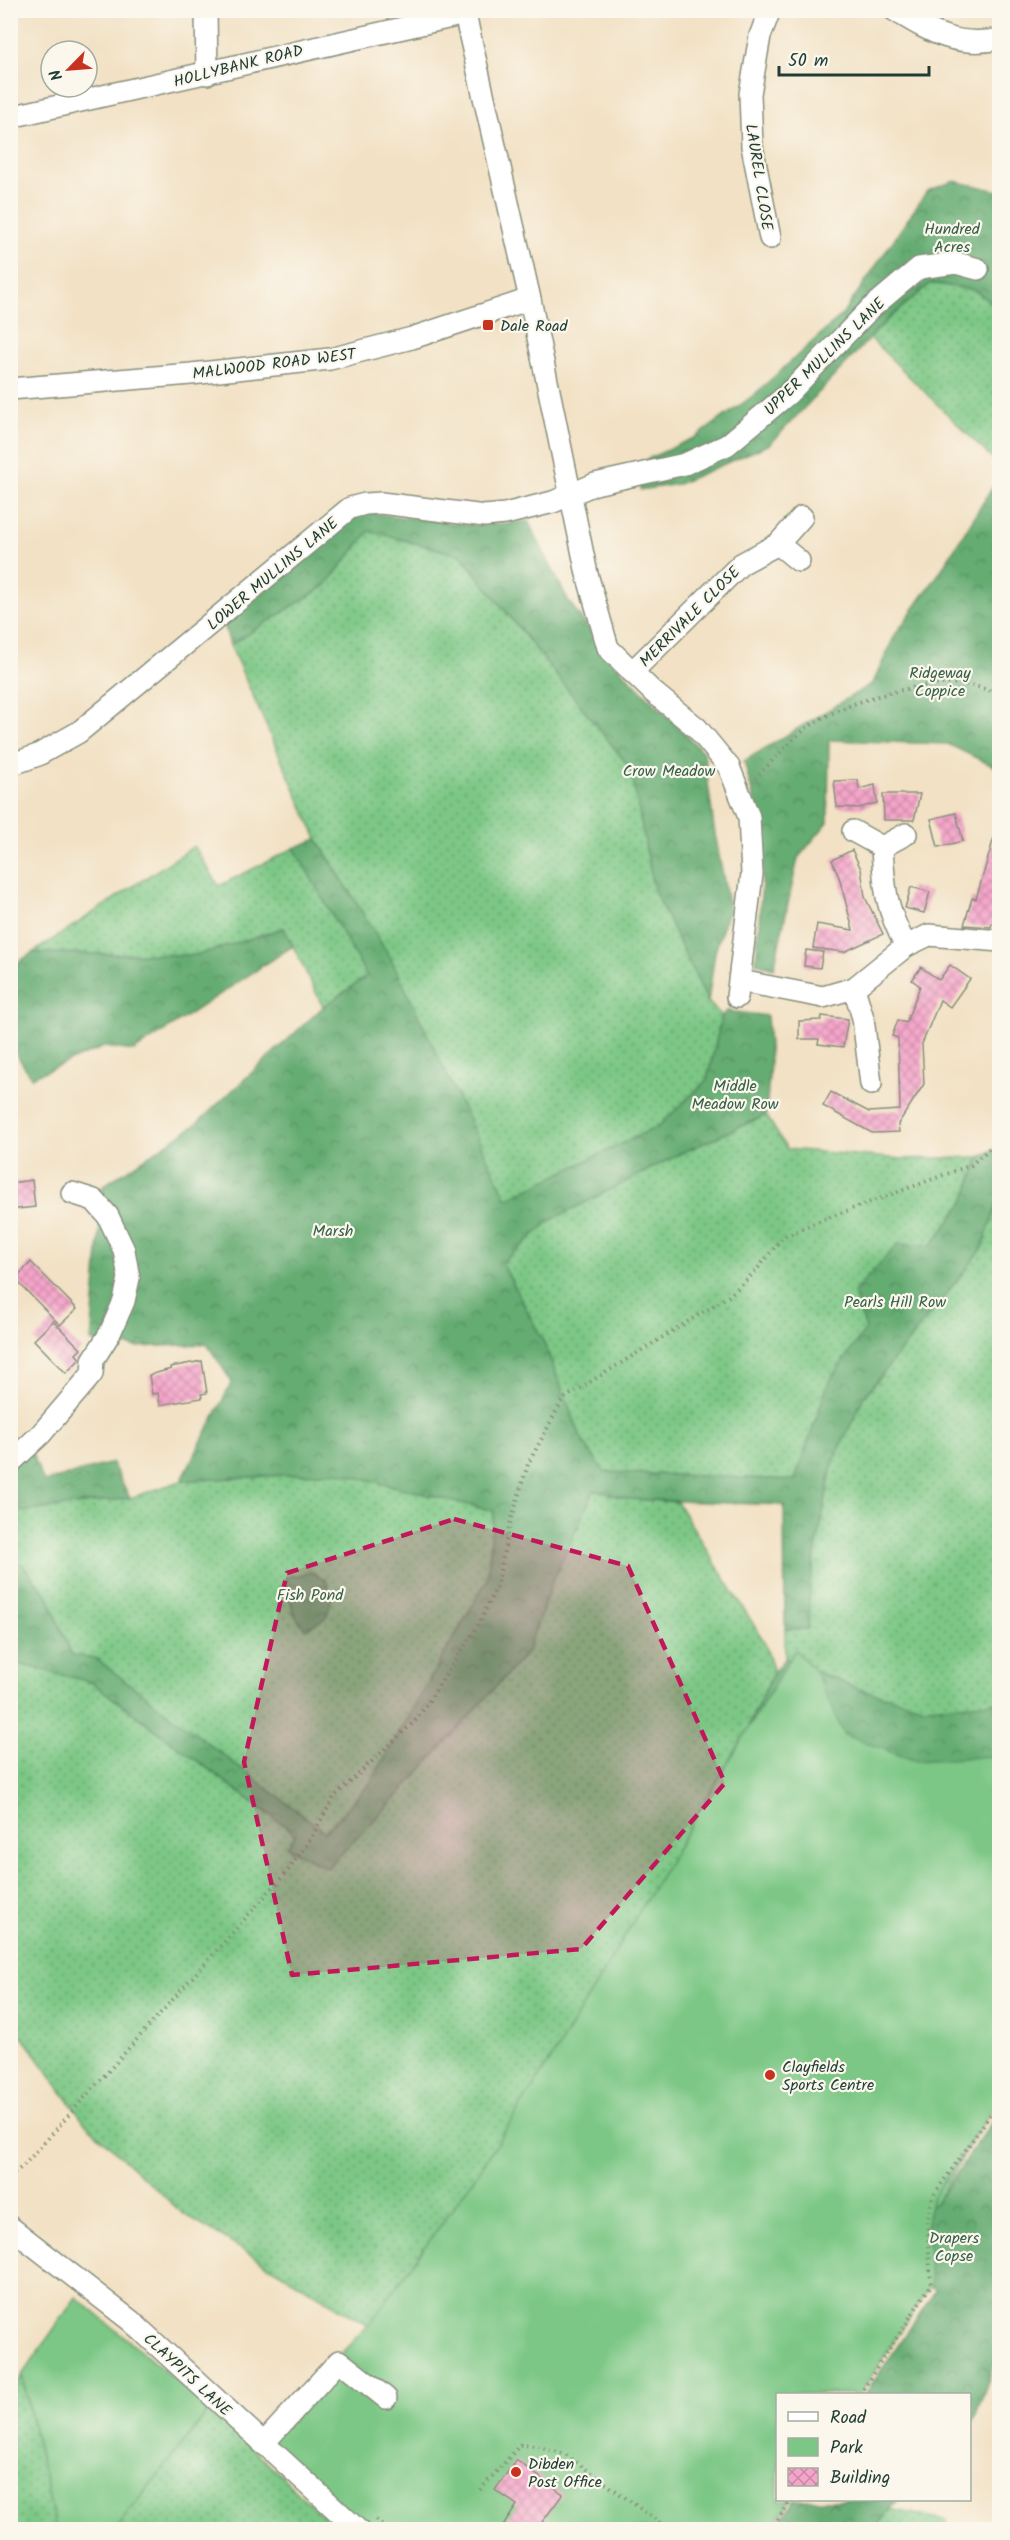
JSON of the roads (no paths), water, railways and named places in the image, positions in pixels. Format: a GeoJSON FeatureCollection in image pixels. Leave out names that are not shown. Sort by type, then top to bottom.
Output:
{"type":"FeatureCollection","features":[{"type":"Feature","properties":{"kind":"street"},"geometry":{"type":"LineString","coordinates":[[206,10],[207,74]]}},
{"type":"Feature","properties":{"kind":"street","name":"LAUREL CLOSE"},"geometry":{"type":"LineString","coordinates":[[770,10],[760,36],[750,94],[752,146],[770,238]]}},
{"type":"Feature","properties":{"kind":"street"},"geometry":{"type":"LineString","coordinates":[[894,10],[926,31],[955,40],[987,42],[999,39]]}},
{"type":"Feature","properties":{"kind":"street"},"geometry":{"type":"LineString","coordinates":[[465,12],[530,300],[587,574],[608,648],[632,672],[697,728],[729,767],[749,817],[752,874],[739,989],[823,997],[854,988],[906,946],[929,935],[999,940]]}},
{"type":"Feature","properties":{"kind":"street","name":"HOLLYBANK ROAD"},"geometry":{"type":"LineString","coordinates":[[10,117],[207,74],[319,45],[465,12]]}},
{"type":"Feature","properties":{"kind":"street","name":"UPPER MULLINS LANE"},"geometry":{"type":"LineString","coordinates":[[571,494],[595,484],[685,464],[728,445],[788,394],[870,309],[919,268],[956,264],[978,269]]}},
{"type":"Feature","properties":{"kind":"street","name":"MALWOOD ROAD WEST"},"geometry":{"type":"LineString","coordinates":[[10,389],[191,374],[330,359],[412,338],[530,300]]}},
{"type":"Feature","properties":{"kind":"street","name":"LOWER MULLINS LANE"},"geometry":{"type":"LineString","coordinates":[[10,765],[38,755],[79,732],[350,508],[381,503],[484,516],[531,509],[571,494]]}},
{"type":"Feature","properties":{"kind":"street","name":"MERRIVALE CLOSE"},"geometry":{"type":"LineString","coordinates":[[632,672],[741,564],[778,544],[802,517]]}},
{"type":"Feature","properties":{"kind":"street"},"geometry":{"type":"LineString","coordinates":[[778,544],[799,561]]}},
{"type":"Feature","properties":{"kind":"street"},"geometry":{"type":"LineString","coordinates":[[853,831],[882,847]]}},
{"type":"Feature","properties":{"kind":"street"},"geometry":{"type":"LineString","coordinates":[[882,847],[906,834]]}},
{"type":"Feature","properties":{"kind":"street"},"geometry":{"type":"LineString","coordinates":[[882,847],[885,893],[894,924],[906,946]]}},
{"type":"Feature","properties":{"kind":"street"},"geometry":{"type":"LineString","coordinates":[[854,988],[863,1018],[872,1084]]}},
{"type":"Feature","properties":{"kind":"street"},"geometry":{"type":"LineString","coordinates":[[10,1463],[41,1434],[92,1374],[93,1360],[110,1333],[124,1301],[129,1278],[124,1250],[108,1216],[94,1200],[72,1193]]}},
{"type":"Feature","properties":{"kind":"street","name":"CLAYPITS LANE"},"geometry":{"type":"LineString","coordinates":[[11,2228],[131,2321],[358,2529]]}},
{"type":"Feature","properties":{"kind":"street"},"geometry":{"type":"LineString","coordinates":[[263,2444],[339,2361],[386,2398]]}},
{"type":"Feature","properties":{"kind":"place","name":"Dale Road"},"geometry":{"type":"Point","coordinates":[488,325]}},
{"type":"Feature","properties":{"kind":"place","name":"Clayfields Sports Centre"},"geometry":{"type":"Point","coordinates":[770,2075]}},
{"type":"Feature","properties":{"kind":"place","name":"Dibden Post Office"},"geometry":{"type":"Point","coordinates":[516,2472]}},
{"type":"Feature","properties":{"kind":"park label","name":"Hundred Acres"},"geometry":{"type":"Point","coordinates":[952,237]}},
{"type":"Feature","properties":{"kind":"park label","name":"Ridgeway Coppice"},"geometry":{"type":"Point","coordinates":[940,681]}},
{"type":"Feature","properties":{"kind":"park label","name":"Crow Meadow"},"geometry":{"type":"Point","coordinates":[669,770]}},
{"type":"Feature","properties":{"kind":"park label","name":"Middle Meadow Row"},"geometry":{"type":"Point","coordinates":[735,1094]}},
{"type":"Feature","properties":{"kind":"park label","name":"Marsh"},"geometry":{"type":"Point","coordinates":[333,1230]}},
{"type":"Feature","properties":{"kind":"park label","name":"Pearls Hill Row"},"geometry":{"type":"Point","coordinates":[895,1301]}},
{"type":"Feature","properties":{"kind":"park label","name":"Fish Pond"},"geometry":{"type":"Point","coordinates":[310,1594]}},
{"type":"Feature","properties":{"kind":"park label","name":"Drapers Copse"},"geometry":{"type":"Point","coordinates":[954,2246]}}]}
